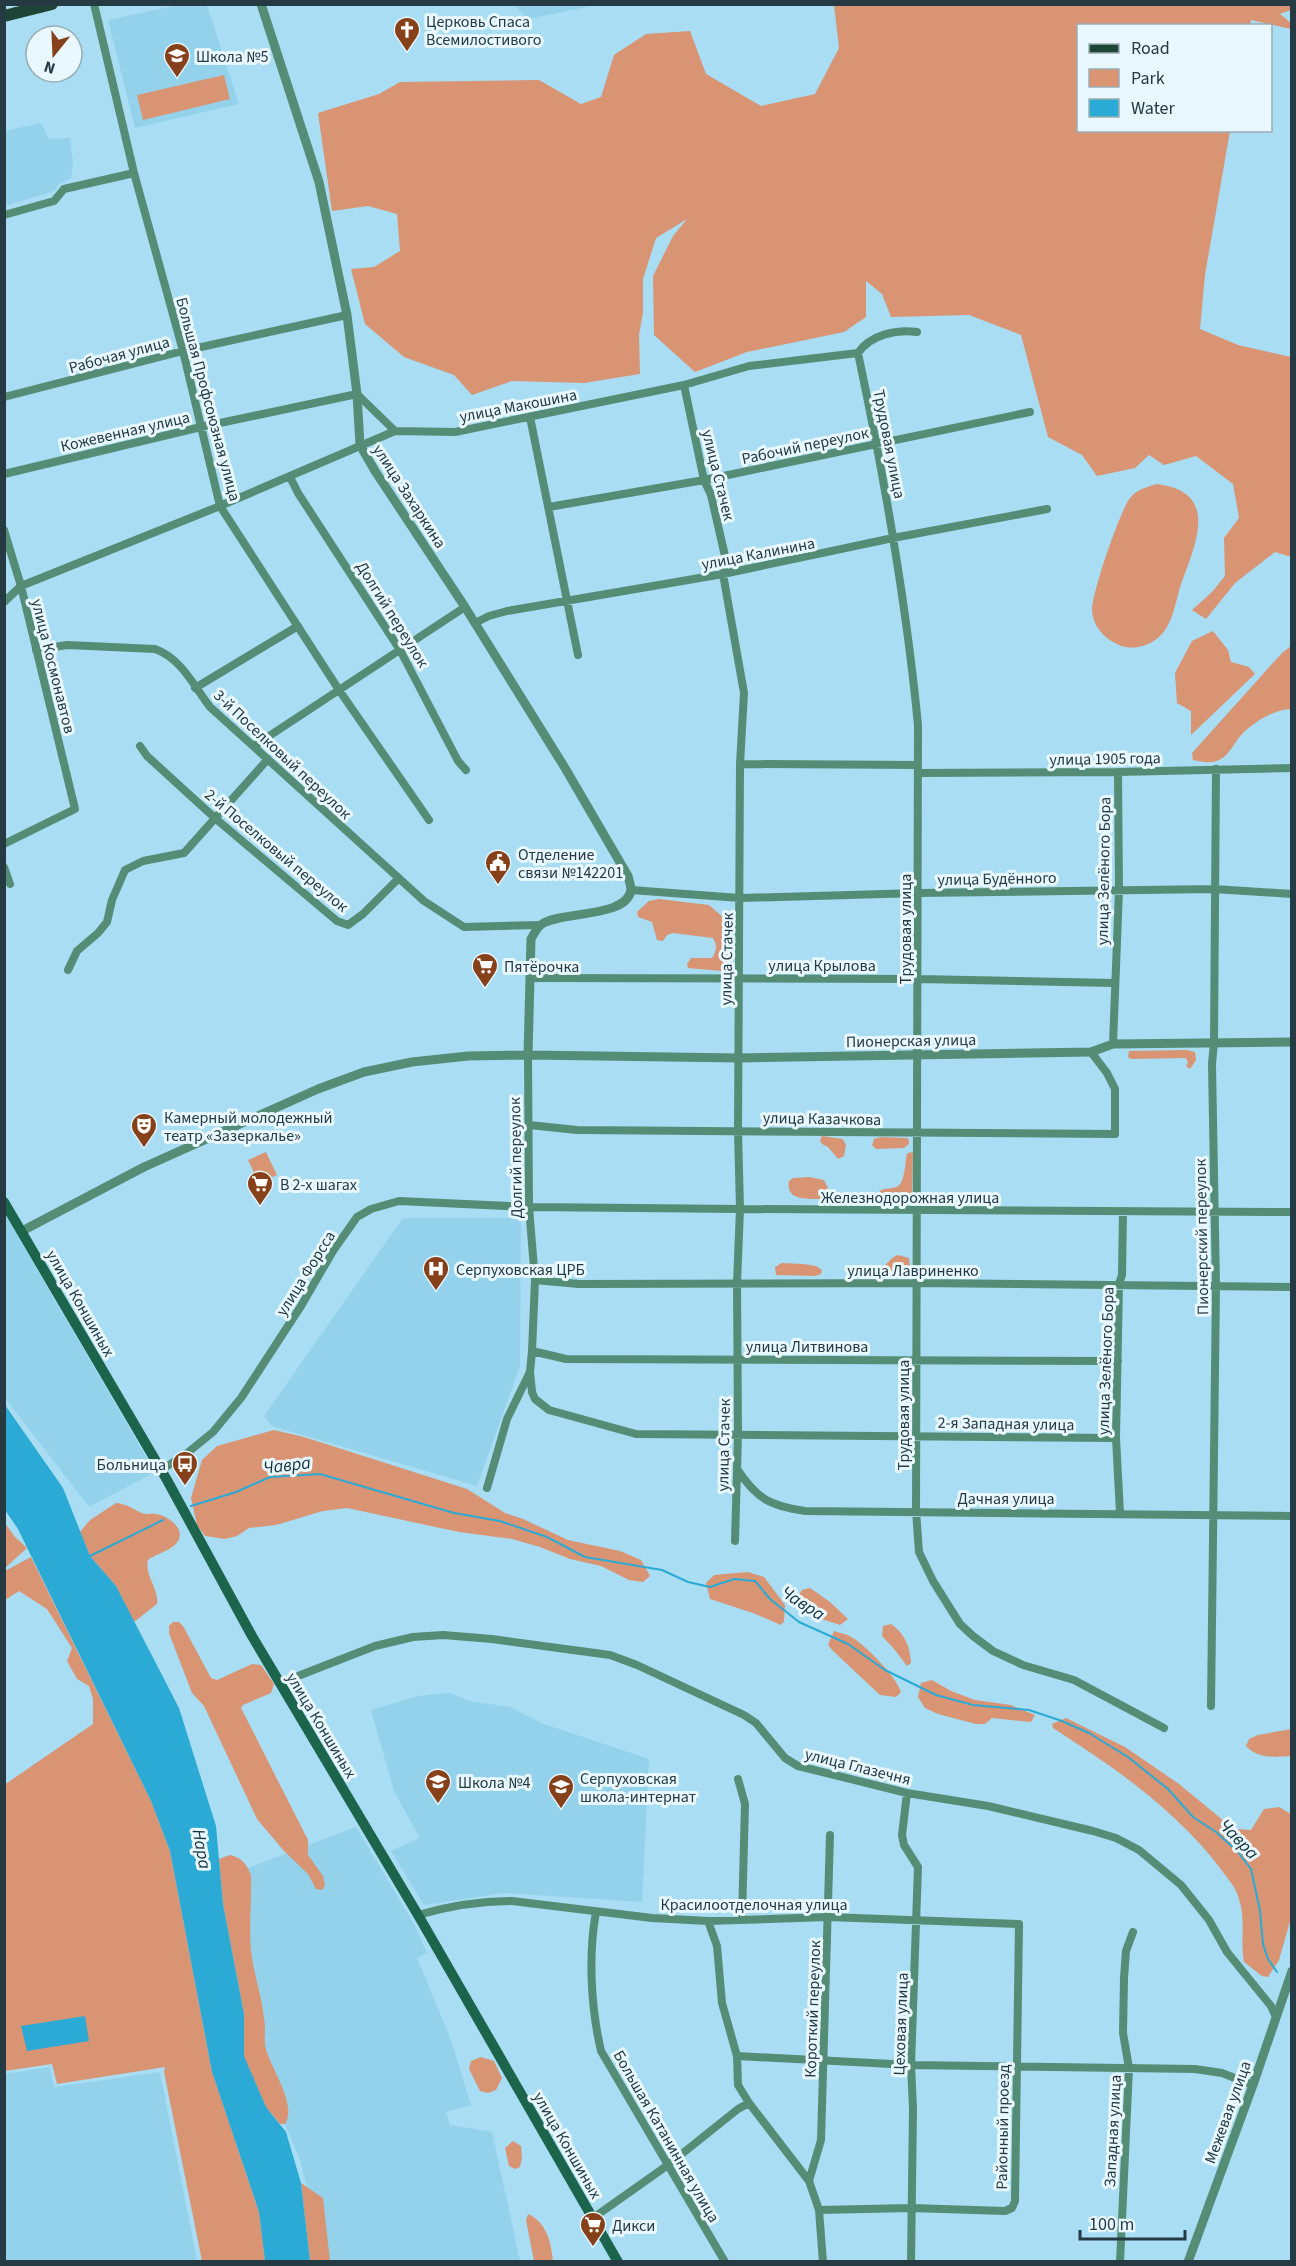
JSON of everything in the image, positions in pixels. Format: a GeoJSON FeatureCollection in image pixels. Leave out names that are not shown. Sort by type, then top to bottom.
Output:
{"type":"FeatureCollection","features":[{"type":"Feature","properties":{"kind":"main road"},"geometry":{"type":"LineString","coordinates":[[4,16],[52,4]]}},
{"type":"Feature","properties":{"kind":"main road","name":"улица Коншиных"},"geometry":{"type":"LineString","coordinates":[[4,1202],[161,1470],[280,1683],[418,1915],[618,2262]]}},
{"type":"Feature","properties":{"kind":"street","name":"Большая Профсоюзная улица"},"geometry":{"type":"LineString","coordinates":[[94,4],[134,173],[183,351],[220,506],[339,690],[429,820]]}},
{"type":"Feature","properties":{"kind":"street","name":"улица Захаркина"},"geometry":{"type":"LineString","coordinates":[[261,4],[319,182],[346,315],[357,394],[360,445],[565,768],[628,876],[631,890]]}},
{"type":"Feature","properties":{"kind":"street"},"geometry":{"type":"LineString","coordinates":[[4,215],[54,201],[64,189],[134,173]]}},
{"type":"Feature","properties":{"kind":"street","name":"Рабочая улица"},"geometry":{"type":"LineString","coordinates":[[4,397],[183,351],[346,315]]}},
{"type":"Feature","properties":{"kind":"street"},"geometry":{"type":"LineString","coordinates":[[858,353],[865,343],[878,336],[906,330],[917,332]]}},
{"type":"Feature","properties":{"kind":"street","name":"улица Макошина"},"geometry":{"type":"LineString","coordinates":[[4,602],[21,586],[290,477],[395,430],[455,432],[684,385],[748,366],[858,353]]}},
{"type":"Feature","properties":{"kind":"street","name":"Трудовая улица"},"geometry":{"type":"LineString","coordinates":[[858,353],[893,538],[913,669],[918,725],[919,1056],[916,1511],[919,1551],[933,1581],[960,1624],[993,1651],[1023,1665],[1074,1680],[1164,1728]]}},
{"type":"Feature","properties":{"kind":"street","name":"улица Стачек"},"geometry":{"type":"LineString","coordinates":[[684,385],[704,480],[711,495],[725,556],[723,574],[744,693],[740,764],[738,1131],[740,1209],[737,1283],[738,1435],[735,1541]]}},
{"type":"Feature","properties":{"kind":"street"},"geometry":{"type":"LineString","coordinates":[[357,394],[395,430]]}},
{"type":"Feature","properties":{"kind":"street","name":"Кожевенная улица"},"geometry":{"type":"LineString","coordinates":[[4,474],[201,427],[357,394]]}},
{"type":"Feature","properties":{"kind":"street","name":"Рабочий переулок"},"geometry":{"type":"LineString","coordinates":[[549,507],[704,480],[1030,412]]}},
{"type":"Feature","properties":{"kind":"street"},"geometry":{"type":"LineString","coordinates":[[530,417],[578,655]]}},
{"type":"Feature","properties":{"kind":"street","name":"Долгий переулок"},"geometry":{"type":"LineString","coordinates":[[290,477],[298,493],[400,650],[458,761],[466,770]]}},
{"type":"Feature","properties":{"kind":"street","name":"улица Калинина"},"geometry":{"type":"LineString","coordinates":[[475,623],[507,611],[723,574],[893,538],[1047,509]]}},
{"type":"Feature","properties":{"kind":"street","name":"улица Космонавтов"},"geometry":{"type":"LineString","coordinates":[[4,530],[21,586],[75,809],[4,844]]}},
{"type":"Feature","properties":{"kind":"street"},"geometry":{"type":"LineString","coordinates":[[254,746],[465,608]]}},
{"type":"Feature","properties":{"kind":"street"},"geometry":{"type":"LineString","coordinates":[[195,688],[298,626]]}},
{"type":"Feature","properties":{"kind":"street","name":"3-й Поселковый переулок"},"geometry":{"type":"LineString","coordinates":[[36,650],[67,645],[154,649],[164,652],[182,668],[210,707],[424,901],[464,927],[539,926]]}},
{"type":"Feature","properties":{"kind":"street","name":"2-й Поселковый переулок"},"geometry":{"type":"LineString","coordinates":[[140,746],[147,756],[216,819],[337,921],[348,925],[363,914],[399,878]]}},
{"type":"Feature","properties":{"kind":"street"},"geometry":{"type":"LineString","coordinates":[[68,970],[77,951],[107,922],[112,900],[125,870],[143,861],[184,853],[268,759]]}},
{"type":"Feature","properties":{"kind":"street","name":"улица 1905 года"},"geometry":{"type":"LineString","coordinates":[[740,764],[1118,772],[1292,768]]}},
{"type":"Feature","properties":{"kind":"street","name":"Пионерский переулок"},"geometry":{"type":"LineString","coordinates":[[1211,1706],[1216,1286],[1212,1064],[1216,769]]}},
{"type":"Feature","properties":{"kind":"street","name":"улица Зелёного Бора"},"geometry":{"type":"LineString","coordinates":[[1113,1044],[1119,890],[1118,772]]}},
{"type":"Feature","properties":{"kind":"street"},"geometry":{"type":"LineString","coordinates":[[4,867],[10,884]]}},
{"type":"Feature","properties":{"kind":"street","name":"улица Будённого"},"geometry":{"type":"LineString","coordinates":[[631,890],[740,898],[1214,889],[1292,894]]}},
{"type":"Feature","properties":{"kind":"street"},"geometry":{"type":"LineString","coordinates":[[539,926],[555,918],[615,908],[626,901],[631,890]]}},
{"type":"Feature","properties":{"kind":"street","name":"Долгий переулок"},"geometry":{"type":"LineString","coordinates":[[487,1488],[507,1419],[530,1372],[532,1351],[535,1280],[529,1207],[528,1055],[531,939],[539,926]]}},
{"type":"Feature","properties":{"kind":"street","name":"улица Крылова"},"geometry":{"type":"LineString","coordinates":[[530,978],[919,979],[1114,983]]}},
{"type":"Feature","properties":{"kind":"street","name":"Пионерская улица"},"geometry":{"type":"LineString","coordinates":[[22,1232],[144,1167],[318,1089],[364,1072],[412,1062],[468,1056],[528,1055],[739,1058],[919,1056],[1091,1052],[1113,1044],[1292,1042]]}},
{"type":"Feature","properties":{"kind":"street","name":"улица Казачкова"},"geometry":{"type":"LineString","coordinates":[[529,1125],[576,1130],[1115,1134],[1115,1089],[1107,1073],[1091,1052]]}},
{"type":"Feature","properties":{"kind":"street","name":"улица Форсса"},"geometry":{"type":"LineString","coordinates":[[161,1470],[213,1432],[241,1398],[301,1306],[333,1251],[357,1217],[371,1209],[399,1201],[529,1207]]}},
{"type":"Feature","properties":{"kind":"street","name":"Железнодорожная улица"},"geometry":{"type":"LineString","coordinates":[[529,1207],[1292,1212]]}},
{"type":"Feature","properties":{"kind":"street","name":"улица Зелёного Бора"},"geometry":{"type":"LineString","coordinates":[[1120,1513],[1116,1438],[1123,1211]]}},
{"type":"Feature","properties":{"kind":"street","name":"улица Лавриненко"},"geometry":{"type":"LineString","coordinates":[[535,1280],[579,1284],[917,1283],[1292,1287]]}},
{"type":"Feature","properties":{"kind":"street","name":"улица Литвинова"},"geometry":{"type":"LineString","coordinates":[[532,1351],[566,1359],[1118,1361]]}},
{"type":"Feature","properties":{"kind":"street","name":"2-я Западная улица"},"geometry":{"type":"LineString","coordinates":[[530,1372],[535,1399],[549,1410],[636,1434],[1116,1438]]}},
{"type":"Feature","properties":{"kind":"street","name":"Дачная улица"},"geometry":{"type":"LineString","coordinates":[[736,1468],[750,1488],[767,1502],[781,1508],[805,1511],[1292,1516]]}},
{"type":"Feature","properties":{"kind":"street","name":"улица Глазечня"},"geometry":{"type":"LineString","coordinates":[[280,1683],[375,1646],[423,1636],[492,1638],[610,1655],[677,1683],[756,1723],[784,1758],[798,1766],[907,1793],[988,1806],[1093,1831],[1116,1838],[1139,1850],[1181,1885],[1209,1920],[1227,1952],[1271,2006],[1276,2017]]}},
{"type":"Feature","properties":{"kind":"street"},"geometry":{"type":"LineString","coordinates":[[738,1779],[744,1804],[742,1919]]}},
{"type":"Feature","properties":{"kind":"street","name":"Цеховая улица"},"geometry":{"type":"LineString","coordinates":[[907,1793],[902,1834],[904,1845],[918,1867],[911,2065],[913,2109],[911,2262]]}},
{"type":"Feature","properties":{"kind":"street","name":"Короткий переулок"},"geometry":{"type":"LineString","coordinates":[[809,2181],[820,2140],[830,1835]]}},
{"type":"Feature","properties":{"kind":"street","name":"Красилоотделочная улица"},"geometry":{"type":"LineString","coordinates":[[418,1915],[443,1908],[489,1901],[513,1901],[596,1912],[708,1921],[828,1917],[1019,1924]]}},
{"type":"Feature","properties":{"kind":"street","name":"Большая Катанинная улица"},"geometry":{"type":"LineString","coordinates":[[596,1912],[591,1961],[601,2051],[725,2262]]}},
{"type":"Feature","properties":{"kind":"street"},"geometry":{"type":"LineString","coordinates":[[708,1921],[717,1946],[722,2003],[737,2056],[738,2085],[749,2103],[809,2181],[819,2211],[823,2262]]}},
{"type":"Feature","properties":{"kind":"street","name":"Районный проезд"},"geometry":{"type":"LineString","coordinates":[[819,2211],[911,2208],[1005,2211],[1012,2208],[1015,2201],[1019,1924]]}},
{"type":"Feature","properties":{"kind":"street","name":"Западная улица"},"geometry":{"type":"LineString","coordinates":[[1120,2262],[1128,2068],[1123,2033],[1124,1978],[1126,1950],[1133,1932]]}},
{"type":"Feature","properties":{"kind":"street","name":"Межевая улица"},"geometry":{"type":"LineString","coordinates":[[1188,2262],[1292,1971]]}},
{"type":"Feature","properties":{"kind":"street"},"geometry":{"type":"LineString","coordinates":[[737,2056],[911,2065],[1208,2070],[1252,2085]]}},
{"type":"Feature","properties":{"kind":"street"},"geometry":{"type":"LineString","coordinates":[[593,2218],[668,2165],[738,2109],[749,2103]]}},
{"type":"Feature","properties":{"kind":"shaded area","name":"Школа №5"},"geometry":{"type":"Polygon","coordinates":[[[178,5],[207,5],[239,104],[135,128],[108,20],[178,5]]]}},
{"type":"Feature","properties":{"kind":"shaded area"},"geometry":{"type":"Polygon","coordinates":[[[515,5],[597,5],[527,19],[515,5]]]}},
{"type":"Feature","properties":{"kind":"shaded area"},"geometry":{"type":"Polygon","coordinates":[[[41,123],[49,139],[70,138],[73,164],[71,178],[59,184],[54,191],[5,206],[5,131],[41,123]]]}},
{"type":"Feature","properties":{"kind":"shaded area"},"geometry":{"type":"Polygon","coordinates":[[[4,1213],[155,1472],[89,1507],[5,1398],[4,1213]]]}},
{"type":"Feature","properties":{"kind":"shaded area","name":"Серпуховская ЦРБ"},"geometry":{"type":"Polygon","coordinates":[[[403,1218],[521,1218],[520,1366],[477,1486],[272,1426],[264,1416],[403,1218]]]}},
{"type":"Feature","properties":{"kind":"shaded area"},"geometry":{"type":"Polygon","coordinates":[[[450,1693],[469,1701],[510,1707],[544,1724],[649,1759],[642,1902],[505,1893],[424,1905],[391,1851],[420,1838],[394,1791],[371,1710],[418,1696],[450,1693]]]}},
{"type":"Feature","properties":{"kind":"shaded area"},"geometry":{"type":"Polygon","coordinates":[[[356,1827],[415,1926],[427,1953],[417,1958],[451,2040],[471,2105],[446,2112],[450,2125],[492,2132],[520,2261],[325,2261],[300,2160],[255,2054],[227,1876],[356,1827]]]}},
{"type":"Feature","properties":{"kind":"shaded area"},"geometry":{"type":"Polygon","coordinates":[[[50,2067],[54,2087],[160,2072],[197,2261],[5,2261],[5,2074],[50,2067]]]}},
{"type":"Feature","properties":{"kind":"green space"},"geometry":{"type":"Polygon","coordinates":[[[834,5],[1291,5],[1291,10],[1280,14],[1291,23],[1291,29],[1251,20],[1250,24],[1077,24],[1077,132],[1230,132],[1205,275],[1200,329],[1238,345],[1291,357],[1291,557],[1275,552],[1235,583],[1206,619],[1192,610],[1212,592],[1225,576],[1224,538],[1239,518],[1233,484],[1196,456],[1164,465],[1149,455],[1135,468],[1097,476],[1082,455],[1048,437],[1021,335],[969,315],[891,317],[882,294],[866,281],[866,317],[844,332],[747,352],[695,372],[654,335],[653,276],[673,236],[687,219],[656,238],[643,279],[643,313],[639,335],[640,374],[584,383],[512,381],[472,395],[454,375],[404,357],[365,324],[351,269],[374,267],[400,251],[397,214],[368,206],[332,211],[318,113],[379,94],[400,82],[539,80],[581,104],[601,97],[614,55],[646,34],[690,31],[706,74],[761,106],[815,94],[839,48],[834,5]]]}},
{"type":"Feature","properties":{"kind":"green space"},"geometry":{"type":"Polygon","coordinates":[[[224,75],[230,99],[143,120],[137,95],[224,75]]]}},
{"type":"Feature","properties":{"kind":"green space"},"geometry":{"type":"Polygon","coordinates":[[[1157,484],[1177,489],[1190,498],[1196,509],[1198,522],[1196,537],[1174,611],[1165,630],[1151,643],[1133,648],[1121,646],[1103,634],[1094,621],[1092,611],[1096,588],[1125,506],[1136,492],[1157,484]]]}},
{"type":"Feature","properties":{"kind":"green space"},"geometry":{"type":"Polygon","coordinates":[[[1213,631],[1228,650],[1231,662],[1249,667],[1255,674],[1191,735],[1191,711],[1177,703],[1175,673],[1192,641],[1213,631]]]}},
{"type":"Feature","properties":{"kind":"green space"},"geometry":{"type":"Polygon","coordinates":[[[1291,646],[1291,709],[1272,714],[1252,725],[1218,761],[1193,760],[1192,753],[1282,653],[1291,646]]]}},
{"type":"Feature","properties":{"kind":"green space"},"geometry":{"type":"Polygon","coordinates":[[[659,899],[709,905],[724,918],[730,925],[732,962],[729,968],[722,971],[688,968],[687,964],[691,958],[712,958],[716,948],[713,938],[673,933],[667,935],[663,941],[657,940],[652,922],[638,917],[637,912],[649,901],[659,899]]]}},
{"type":"Feature","properties":{"kind":"green space"},"geometry":{"type":"Polygon","coordinates":[[[1187,1050],[1195,1052],[1196,1060],[1190,1069],[1186,1066],[1188,1063],[1186,1058],[1131,1059],[1128,1057],[1129,1051],[1187,1050]]]}},
{"type":"Feature","properties":{"kind":"green space"},"geometry":{"type":"Polygon","coordinates":[[[822,1136],[843,1139],[846,1145],[844,1156],[838,1159],[828,1147],[822,1144],[820,1141],[822,1136]]]}},
{"type":"Feature","properties":{"kind":"green space"},"geometry":{"type":"Polygon","coordinates":[[[907,1138],[909,1144],[904,1148],[876,1149],[872,1145],[874,1139],[907,1138]]]}},
{"type":"Feature","properties":{"kind":"green space"},"geometry":{"type":"Polygon","coordinates":[[[266,1152],[277,1175],[259,1183],[248,1160],[266,1152]]]}},
{"type":"Feature","properties":{"kind":"green space"},"geometry":{"type":"Polygon","coordinates":[[[913,1153],[912,1197],[905,1203],[896,1204],[878,1199],[877,1195],[881,1190],[899,1185],[904,1173],[907,1154],[913,1153]]]}},
{"type":"Feature","properties":{"kind":"green space"},"geometry":{"type":"Polygon","coordinates":[[[809,1177],[824,1180],[828,1188],[827,1194],[822,1199],[799,1198],[790,1192],[789,1181],[793,1178],[809,1177]]]}},
{"type":"Feature","properties":{"kind":"green space"},"geometry":{"type":"Polygon","coordinates":[[[898,1255],[909,1258],[910,1267],[905,1276],[859,1277],[856,1275],[858,1271],[882,1267],[898,1255]]]}},
{"type":"Feature","properties":{"kind":"green space"},"geometry":{"type":"Polygon","coordinates":[[[782,1263],[816,1266],[822,1270],[821,1274],[815,1276],[776,1275],[775,1267],[782,1263]]]}},
{"type":"Feature","properties":{"kind":"green space"},"geometry":{"type":"Polygon","coordinates":[[[274,1430],[304,1437],[467,1489],[505,1513],[568,1540],[620,1551],[641,1560],[650,1576],[643,1582],[629,1580],[601,1566],[570,1559],[512,1539],[459,1532],[347,1508],[323,1511],[276,1525],[249,1528],[237,1536],[225,1539],[205,1536],[197,1525],[191,1498],[202,1460],[217,1446],[274,1430]]]}},
{"type":"Feature","properties":{"kind":"green space"},"geometry":{"type":"Polygon","coordinates":[[[116,1503],[144,1514],[165,1517],[177,1526],[180,1535],[174,1546],[148,1560],[148,1571],[156,1592],[157,1604],[134,1622],[116,1586],[90,1556],[80,1532],[90,1520],[116,1503]]]}},
{"type":"Feature","properties":{"kind":"green space"},"geometry":{"type":"Polygon","coordinates":[[[4,1522],[27,1548],[5,1568],[4,1522]]]}},
{"type":"Feature","properties":{"kind":"green space"},"geometry":{"type":"Polygon","coordinates":[[[31,1557],[151,1801],[170,1851],[212,2072],[259,2212],[265,2261],[202,2261],[164,2072],[165,2067],[57,2084],[52,2064],[5,2071],[4,1785],[93,1724],[93,1699],[89,1686],[77,1679],[67,1661],[72,1648],[47,1609],[19,1591],[5,1600],[5,1571],[31,1557]]]}},
{"type":"Feature","properties":{"kind":"green space"},"geometry":{"type":"Polygon","coordinates":[[[748,1572],[764,1577],[785,1605],[784,1621],[781,1625],[710,1599],[706,1583],[714,1575],[748,1572]]]}},
{"type":"Feature","properties":{"kind":"green space"},"geometry":{"type":"Polygon","coordinates":[[[810,1588],[848,1619],[840,1625],[803,1613],[796,1599],[802,1590],[810,1588]]]}},
{"type":"Feature","properties":{"kind":"green space"},"geometry":{"type":"Polygon","coordinates":[[[173,1622],[179,1622],[183,1626],[211,1678],[217,1680],[252,1664],[261,1665],[274,1684],[271,1693],[241,1708],[308,1840],[308,1855],[323,1876],[325,1886],[322,1890],[316,1889],[308,1874],[284,1851],[257,1819],[204,1706],[192,1693],[169,1633],[169,1626],[173,1622]]]}},
{"type":"Feature","properties":{"kind":"green space"},"geometry":{"type":"Polygon","coordinates":[[[891,1624],[900,1632],[908,1646],[911,1663],[907,1666],[882,1636],[883,1626],[891,1624]]]}},
{"type":"Feature","properties":{"kind":"green space"},"geometry":{"type":"Polygon","coordinates":[[[834,1631],[851,1637],[866,1648],[887,1670],[901,1692],[896,1697],[880,1695],[828,1645],[834,1631]]]}},
{"type":"Feature","properties":{"kind":"green space"},"geometry":{"type":"Polygon","coordinates":[[[932,1680],[951,1691],[975,1700],[1011,1705],[1035,1715],[1031,1722],[992,1718],[985,1724],[976,1724],[938,1714],[925,1708],[918,1697],[921,1683],[932,1680]]]}},
{"type":"Feature","properties":{"kind":"green space"},"geometry":{"type":"Polygon","coordinates":[[[1066,1718],[1125,1747],[1179,1784],[1237,1829],[1251,1830],[1264,1809],[1279,1807],[1291,1814],[1291,1918],[1279,1960],[1268,1977],[1262,1976],[1244,1962],[1243,1923],[1238,1895],[1220,1868],[1203,1847],[1164,1808],[1099,1758],[1053,1728],[1052,1724],[1066,1718]]]}},
{"type":"Feature","properties":{"kind":"green space"},"geometry":{"type":"Polygon","coordinates":[[[1291,1729],[1291,1756],[1261,1755],[1246,1746],[1249,1739],[1258,1735],[1291,1729]]]}},
{"type":"Feature","properties":{"kind":"green space"},"geometry":{"type":"Polygon","coordinates":[[[230,1855],[243,1862],[251,1875],[252,1958],[263,2010],[265,2045],[288,2106],[285,2124],[280,2124],[266,2107],[243,2056],[244,2014],[223,1904],[219,1859],[230,1855]]]}},
{"type":"Feature","properties":{"kind":"green space"},"geometry":{"type":"Polygon","coordinates":[[[481,2057],[494,2061],[502,2078],[496,2090],[488,2093],[480,2091],[469,2069],[471,2061],[481,2057]]]}},
{"type":"Feature","properties":{"kind":"green space"},"geometry":{"type":"Polygon","coordinates":[[[513,2141],[521,2146],[522,2158],[520,2167],[515,2169],[509,2166],[505,2148],[513,2141]]]}},
{"type":"Feature","properties":{"kind":"green space"},"geometry":{"type":"Polygon","coordinates":[[[301,2183],[323,2198],[330,2261],[310,2261],[301,2183]]]}},
{"type":"Feature","properties":{"kind":"green space"},"geometry":{"type":"Polygon","coordinates":[[[528,2214],[540,2222],[544,2228],[553,2261],[534,2261],[526,2220],[528,2214]]]}},
{"type":"Feature","properties":{"kind":"water","name":"Нара"},"geometry":{"type":"Polygon","coordinates":[[[5,1405],[63,1488],[90,1556],[116,1586],[179,1708],[216,1826],[223,1904],[244,2014],[244,2056],[266,2107],[286,2132],[301,2183],[310,2261],[265,2261],[259,2212],[212,2072],[170,1851],[151,1801],[18,1529],[5,1510],[5,1405]]]}},
{"type":"Feature","properties":{"kind":"water"},"geometry":{"type":"Polygon","coordinates":[[[85,2016],[89,2041],[27,2051],[21,2026],[85,2016]]]}},
{"type":"Feature","properties":{"kind":"waterway","name":"Чавра"},"geometry":{"type":"LineString","coordinates":[[191,1506],[236,1492],[270,1477],[320,1474],[454,1513],[500,1521],[547,1537],[585,1557],[662,1570],[688,1582],[710,1587],[734,1579],[755,1581],[770,1599],[799,1622],[848,1644],[885,1670],[936,1695],[973,1705],[1029,1710],[1089,1733],[1128,1757],[1168,1789],[1193,1817],[1216,1832],[1238,1852],[1251,1869],[1260,1911],[1263,1944],[1268,1959],[1277,1972]]}},
{"type":"Feature","properties":{"kind":"waterway","name":"Чавра"},"geometry":{"type":"LineString","coordinates":[[88,1557],[163,1520]]}},
{"type":"Feature","properties":{"kind":"place","name":"Церковь Спаса Всемилостивого"},"geometry":{"type":"Point","coordinates":[407,53]}},
{"type":"Feature","properties":{"kind":"place","name":"Школа №5"},"geometry":{"type":"Point","coordinates":[177,79]}},
{"type":"Feature","properties":{"kind":"place","name":"Отделение связи №142201"},"geometry":{"type":"Point","coordinates":[498,886]}},
{"type":"Feature","properties":{"kind":"place","name":"Пятёрочка"},"geometry":{"type":"Point","coordinates":[485,989]}},
{"type":"Feature","properties":{"kind":"place","name":"Камерный молодежный театр «Зазеркалье»"},"geometry":{"type":"Point","coordinates":[144,1149]}},
{"type":"Feature","properties":{"kind":"place","name":"В 2-х шагах"},"geometry":{"type":"Point","coordinates":[260,1207]}},
{"type":"Feature","properties":{"kind":"place","name":"Серпуховская ЦРБ"},"geometry":{"type":"Point","coordinates":[436,1292]}},
{"type":"Feature","properties":{"kind":"place","name":"Больница"},"geometry":{"type":"Point","coordinates":[185,1487]}},
{"type":"Feature","properties":{"kind":"place","name":"Школа №4"},"geometry":{"type":"Point","coordinates":[438,1805]}},
{"type":"Feature","properties":{"kind":"place","name":"Серпуховская школа-интернат"},"geometry":{"type":"Point","coordinates":[561,1810]}},
{"type":"Feature","properties":{"kind":"place","name":"Дикси"},"geometry":{"type":"Point","coordinates":[593,2248]}}]}
